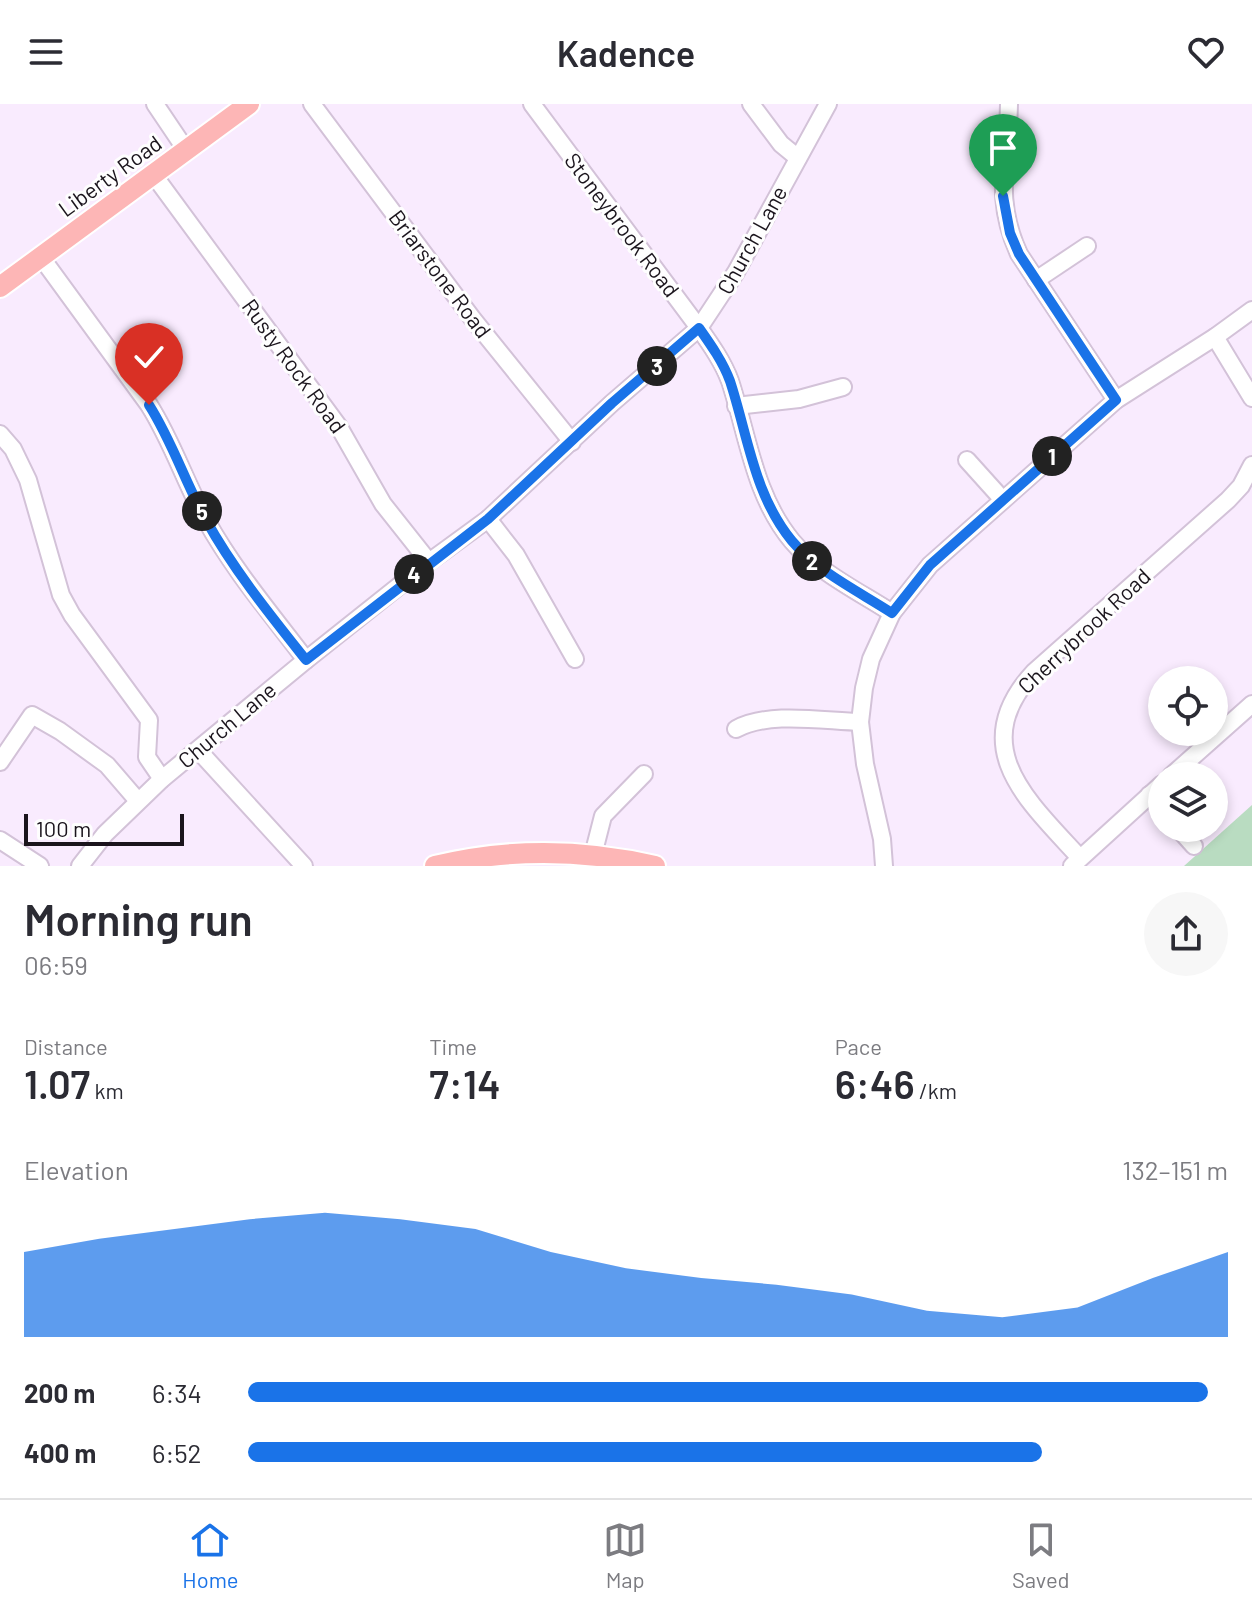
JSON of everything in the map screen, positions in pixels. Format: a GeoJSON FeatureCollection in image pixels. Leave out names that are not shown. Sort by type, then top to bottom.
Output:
{"type":"FeatureCollection","features":[{"type":"Feature","properties":{"kind":"main road","name":"Liberty Road"},"geometry":{"type":"LineString","coordinates":[[0,287],[249,104]]}},
{"type":"Feature","properties":{"kind":"main road"},"geometry":{"type":"LineString","coordinates":[[435,866],[463,859],[525,852],[593,855],[655,866]]}},
{"type":"Feature","properties":{"kind":"street"},"geometry":{"type":"LineString","coordinates":[[155,104],[186,150]]}},
{"type":"Feature","properties":{"kind":"street","name":"Briarstone Road"},"geometry":{"type":"LineString","coordinates":[[312,104],[472,318],[572,442]]}},
{"type":"Feature","properties":{"kind":"street","name":"Stoneybrook Road"},"geometry":{"type":"LineString","coordinates":[[532,104],[722,363],[759,483],[778,523],[808,558],[892,613]]}},
{"type":"Feature","properties":{"kind":"street"},"geometry":{"type":"LineString","coordinates":[[751,104],[781,144],[798,158]]}},
{"type":"Feature","properties":{"kind":"street","name":"Church Lane"},"geometry":{"type":"LineString","coordinates":[[80,866],[105,834],[162,779],[306,660],[488,519],[699,328],[736,272],[828,104]]}},
{"type":"Feature","properties":{"kind":"street"},"geometry":{"type":"LineString","coordinates":[[1009,104],[1002,176],[1005,216],[1019,254],[1116,400]]}},
{"type":"Feature","properties":{"kind":"street","name":"Rusty Rock Road"},"geometry":{"type":"LineString","coordinates":[[153,174],[339,427],[383,504],[429,562]]}},
{"type":"Feature","properties":{"kind":"street"},"geometry":{"type":"LineString","coordinates":[[1036,280],[1087,246]]}},
{"type":"Feature","properties":{"kind":"street"},"geometry":{"type":"LineString","coordinates":[[41,257],[149,405],[165,430],[219,541],[306,660]]}},
{"type":"Feature","properties":{"kind":"street"},"geometry":{"type":"LineString","coordinates":[[884,866],[882,839],[865,764],[860,722],[871,659],[892,613],[930,565],[1116,400],[1252,310]]}},
{"type":"Feature","properties":{"kind":"street"},"geometry":{"type":"LineString","coordinates":[[1215,337],[1252,398]]}},
{"type":"Feature","properties":{"kind":"street"},"geometry":{"type":"LineString","coordinates":[[736,406],[790,401],[843,387]]}},
{"type":"Feature","properties":{"kind":"street"},"geometry":{"type":"LineString","coordinates":[[0,434],[22,464],[61,595],[72,615],[149,720],[147,757],[162,779]]}},
{"type":"Feature","properties":{"kind":"street"},"geometry":{"type":"LineString","coordinates":[[967,460],[1003,500]]}},
{"type":"Feature","properties":{"kind":"street","name":"Cherrybrook Road"},"geometry":{"type":"LineString","coordinates":[[1076,862],[1026,799],[1012,776],[1004,750],[1003,732],[1013,699],[1034,672],[1228,500],[1241,486],[1252,465]]}},
{"type":"Feature","properties":{"kind":"street"},"geometry":{"type":"LineString","coordinates":[[488,519],[516,555],[575,659]]}},
{"type":"Feature","properties":{"kind":"street"},"geometry":{"type":"LineString","coordinates":[[1187,762],[1252,704]]}},
{"type":"Feature","properties":{"kind":"street"},"geometry":{"type":"LineString","coordinates":[[0,762],[32,715],[107,765],[138,801]]}},
{"type":"Feature","properties":{"kind":"street"},"geometry":{"type":"LineString","coordinates":[[736,729],[768,719],[860,722]]}},
{"type":"Feature","properties":{"kind":"street"},"geometry":{"type":"LineString","coordinates":[[198,750],[304,866]]}},
{"type":"Feature","properties":{"kind":"street"},"geometry":{"type":"LineString","coordinates":[[593,855],[603,816],[644,774]]}},
{"type":"Feature","properties":{"kind":"street"},"geometry":{"type":"LineString","coordinates":[[1076,862],[1148,797]]}},
{"type":"Feature","properties":{"kind":"street"},"geometry":{"type":"LineString","coordinates":[[0,840],[40,866]]}},
{"type":"Feature","properties":{"kind":"street"},"geometry":{"type":"LineString","coordinates":[[1190,842],[1194,846]]}},
{"type":"Feature","properties":{"kind":"green space"},"geometry":{"type":"Polygon","coordinates":[[[1252,805],[1252,866],[1184,866],[1211,842],[1228,842],[1228,827],[1252,805]]]}},
{"type":"Feature","properties":{"kind":"route"},"geometry":{"type":"LineString","coordinates":[[149,405],[165,430],[205,519],[306,660],[488,519],[612,403],[699,328],[730,381],[759,483],[778,523],[808,558],[892,613],[930,565],[1116,400],[1019,254],[1005,216],[1003,196]]}}]}
